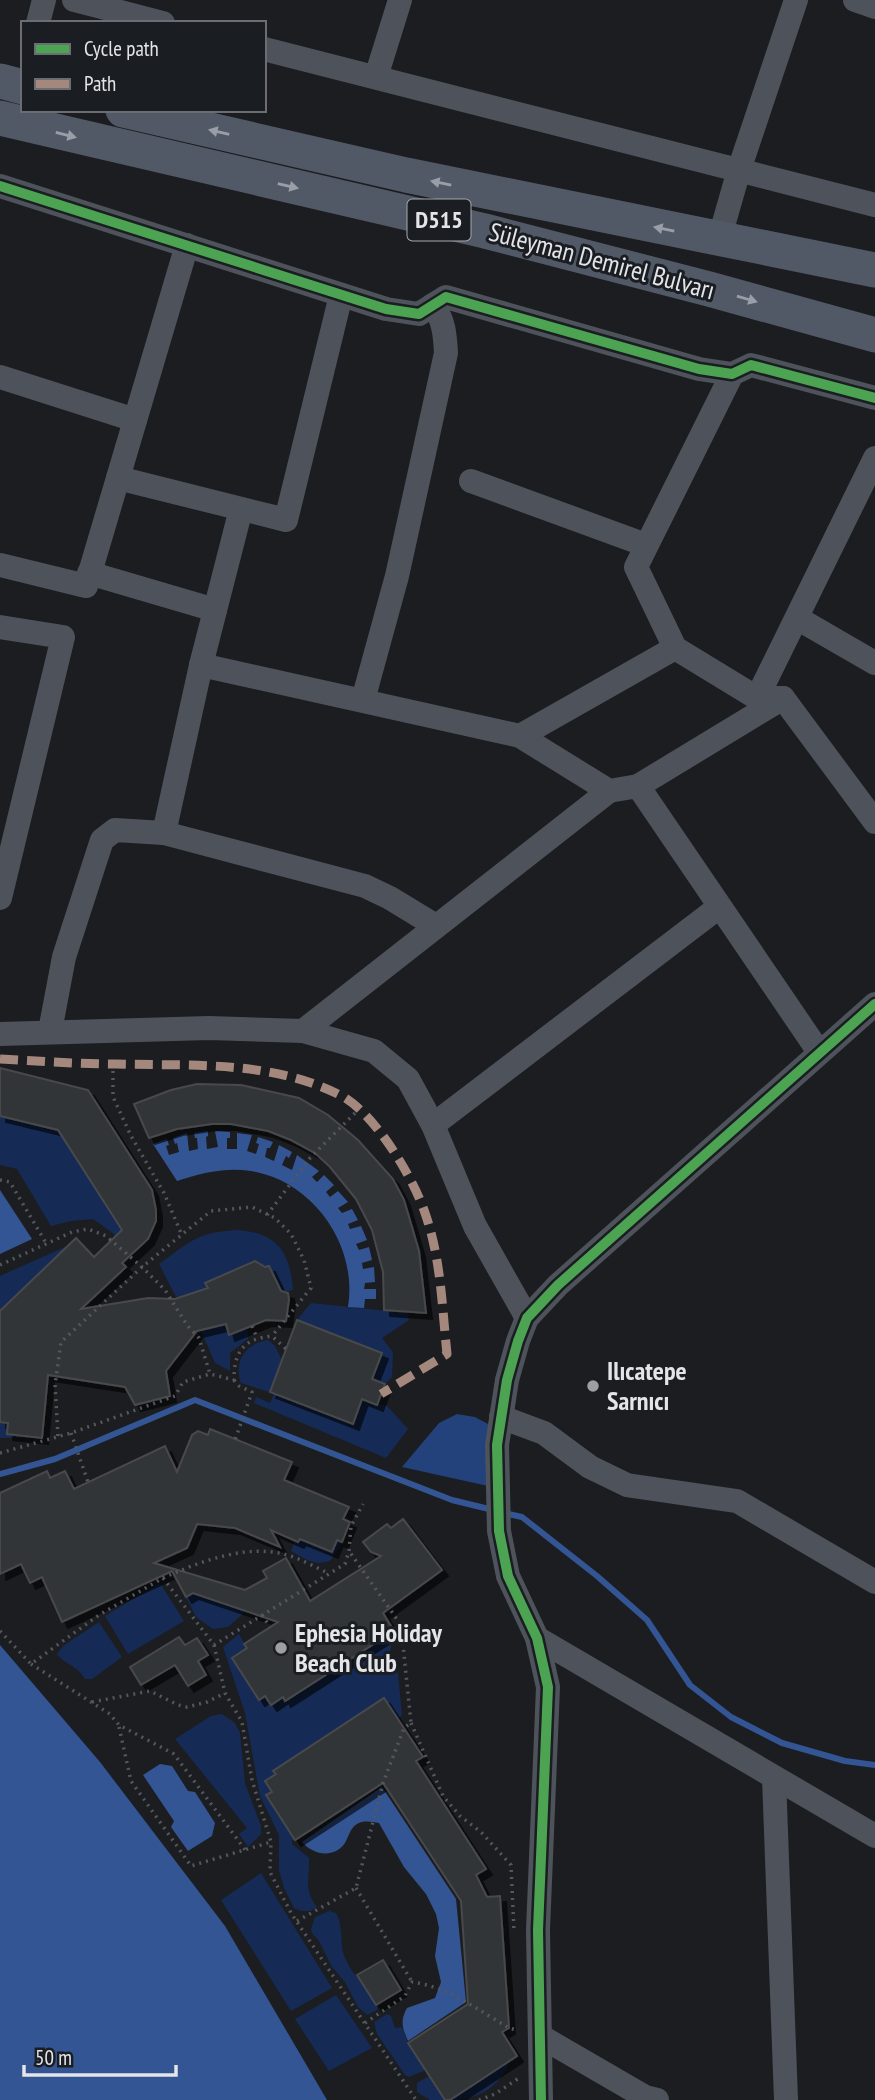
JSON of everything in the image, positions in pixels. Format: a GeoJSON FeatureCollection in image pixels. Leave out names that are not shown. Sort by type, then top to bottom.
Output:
{"type":"FeatureCollection","features":[{"type":"Feature","properties":{"kind":"highway","name":"Süleyman Demirel Bulvarı"},"geometry":{"type":"LineString","coordinates":[[132,112],[406,175],[875,270]]}},
{"type":"Feature","properties":{"kind":"highway","name":"Süleyman Demirel Bulvarı"},"geometry":{"type":"LineString","coordinates":[[0,118],[485,231],[875,335]]}},
{"type":"Feature","properties":{"kind":"street"},"geometry":{"type":"LineString","coordinates":[[39,21],[44,0]]}},
{"type":"Feature","properties":{"kind":"street"},"geometry":{"type":"LineString","coordinates":[[74,0],[155,21]]}},
{"type":"Feature","properties":{"kind":"street"},"geometry":{"type":"LineString","coordinates":[[376,77],[400,0]]}},
{"type":"Feature","properties":{"kind":"street"},"geometry":{"type":"LineString","coordinates":[[719,240],[739,170],[796,0]]}},
{"type":"Feature","properties":{"kind":"street"},"geometry":{"type":"LineString","coordinates":[[855,0],[875,7]]}},
{"type":"Feature","properties":{"kind":"street"},"geometry":{"type":"LineString","coordinates":[[266,50],[875,205]]}},
{"type":"Feature","properties":{"kind":"street"},"geometry":{"type":"LineString","coordinates":[[0,186],[386,309],[419,314],[446,297],[699,369],[732,373],[751,365],[875,397]]}},
{"type":"Feature","properties":{"kind":"street"},"geometry":{"type":"LineString","coordinates":[[0,565],[86,586],[187,245]]}},
{"type":"Feature","properties":{"kind":"street"},"geometry":{"type":"LineString","coordinates":[[118,478],[286,520],[341,295]]}},
{"type":"Feature","properties":{"kind":"street"},"geometry":{"type":"LineString","coordinates":[[363,700],[397,576],[446,353],[445,333],[440,315],[433,305]]}},
{"type":"Feature","properties":{"kind":"street"},"geometry":{"type":"LineString","coordinates":[[732,373],[636,566],[675,648],[757,698],[783,698]]}},
{"type":"Feature","properties":{"kind":"street"},"geometry":{"type":"LineString","coordinates":[[0,377],[135,420]]}},
{"type":"Feature","properties":{"kind":"street"},"geometry":{"type":"LineString","coordinates":[[757,698],[875,458]]}},
{"type":"Feature","properties":{"kind":"street"},"geometry":{"type":"LineString","coordinates":[[471,481],[646,545]]}},
{"type":"Feature","properties":{"kind":"street"},"geometry":{"type":"LineString","coordinates":[[164,833],[201,665],[242,509]]}},
{"type":"Feature","properties":{"kind":"street"},"geometry":{"type":"LineString","coordinates":[[89,573],[215,610]]}},
{"type":"Feature","properties":{"kind":"street"},"geometry":{"type":"LineString","coordinates":[[797,618],[875,663]]}},
{"type":"Feature","properties":{"kind":"street"},"geometry":{"type":"LineString","coordinates":[[0,627],[64,636],[0,898]]}},
{"type":"Feature","properties":{"kind":"street"},"geometry":{"type":"LineString","coordinates":[[520,736],[675,648]]}},
{"type":"Feature","properties":{"kind":"street"},"geometry":{"type":"LineString","coordinates":[[201,665],[520,736],[609,791]]}},
{"type":"Feature","properties":{"kind":"street"},"geometry":{"type":"LineString","coordinates":[[303,1031],[609,791],[638,786],[783,698]]}},
{"type":"Feature","properties":{"kind":"street"},"geometry":{"type":"LineString","coordinates":[[783,698],[871,807]]}},
{"type":"Feature","properties":{"kind":"street"},"geometry":{"type":"LineString","coordinates":[[638,786],[819,1052]]}},
{"type":"Feature","properties":{"kind":"street"},"geometry":{"type":"LineString","coordinates":[[50,1031],[64,957],[102,840],[110,832],[120,830],[164,833],[365,886],[436,926]]}},
{"type":"Feature","properties":{"kind":"street"},"geometry":{"type":"LineString","coordinates":[[433,1125],[719,907]]}},
{"type":"Feature","properties":{"kind":"street"},"geometry":{"type":"LineString","coordinates":[[541,2100],[523,2033],[538,1930],[548,1687],[537,1638],[508,1576],[499,1531],[497,1445],[507,1380],[517,1341],[527,1318],[558,1285],[875,1004]]}},
{"type":"Feature","properties":{"kind":"street"},"geometry":{"type":"LineString","coordinates":[[0,1034],[209,1028],[303,1031],[374,1051],[408,1079],[433,1125],[475,1226],[527,1318]]}},
{"type":"Feature","properties":{"kind":"street"},"geometry":{"type":"LineString","coordinates":[[501,1417],[544,1433],[590,1467],[627,1485],[737,1501],[875,1582]]}},
{"type":"Feature","properties":{"kind":"street"},"geometry":{"type":"LineString","coordinates":[[537,1638],[875,1836]]}},
{"type":"Feature","properties":{"kind":"street"},"geometry":{"type":"LineString","coordinates":[[774,1777],[786,2100]]}},
{"type":"Feature","properties":{"kind":"street"},"geometry":{"type":"LineString","coordinates":[[523,2033],[645,2097],[657,2100]]}},
{"type":"Feature","properties":{"kind":"path"},"geometry":{"type":"LineString","coordinates":[[113,1064],[113,1097],[131,1136],[164,1193],[181,1233]]}},
{"type":"Feature","properties":{"kind":"path"},"geometry":{"type":"LineString","coordinates":[[267,1215],[310,1158],[358,1110]]}},
{"type":"Feature","properties":{"kind":"path"},"geometry":{"type":"LineString","coordinates":[[0,1180],[9,1182],[46,1243]]}},
{"type":"Feature","properties":{"kind":"path"},"geometry":{"type":"LineString","coordinates":[[58,1436],[55,1385],[61,1342],[142,1267],[211,1211],[252,1207],[275,1218],[291,1234],[304,1260],[311,1289],[272,1336],[257,1338],[239,1351],[234,1362],[234,1380],[239,1387],[252,1392],[235,1440]]}},
{"type":"Feature","properties":{"kind":"path"},"geometry":{"type":"LineString","coordinates":[[0,1265],[46,1243],[88,1229],[106,1236],[165,1290],[187,1325],[199,1338],[210,1374]]}},
{"type":"Feature","properties":{"kind":"path"},"geometry":{"type":"LineString","coordinates":[[252,1326],[257,1338]]}},
{"type":"Feature","properties":{"kind":"path"},"geometry":{"type":"LineString","coordinates":[[272,1336],[286,1349]]}},
{"type":"Feature","properties":{"kind":"path"},"geometry":{"type":"LineString","coordinates":[[0,1453],[58,1436],[72,1435],[175,1396],[183,1382],[210,1374],[234,1380]]}},
{"type":"Feature","properties":{"kind":"path"},"geometry":{"type":"LineString","coordinates":[[72,1435],[88,1482]]}},
{"type":"Feature","properties":{"kind":"path"},"geometry":{"type":"LineString","coordinates":[[214,1645],[345,1564],[351,1526],[363,1504]]}},
{"type":"Feature","properties":{"kind":"path"},"geometry":{"type":"LineString","coordinates":[[349,1550],[401,1625],[411,1723],[443,1796],[511,1865],[514,1943]]}},
{"type":"Feature","properties":{"kind":"path"},"geometry":{"type":"LineString","coordinates":[[31,1664],[99,1615],[163,1577],[196,1564],[254,1551],[286,1555],[328,1574]]}},
{"type":"Feature","properties":{"kind":"path"},"geometry":{"type":"LineString","coordinates":[[163,1577],[214,1645],[225,1693],[242,1722],[252,1780],[271,1842],[270,1872],[297,1921],[416,2100]]}},
{"type":"Feature","properties":{"kind":"path"},"geometry":{"type":"LineString","coordinates":[[121,1595],[124,1600]]}},
{"type":"Feature","properties":{"kind":"path"},"geometry":{"type":"LineString","coordinates":[[262,1615],[270,1627]]}},
{"type":"Feature","properties":{"kind":"path"},"geometry":{"type":"LineString","coordinates":[[0,1631],[31,1664],[110,1714],[119,1725],[174,1754],[246,1851]]}},
{"type":"Feature","properties":{"kind":"path"},"geometry":{"type":"LineString","coordinates":[[92,1702],[150,1691],[187,1707],[207,1702],[225,1693]]}},
{"type":"Feature","properties":{"kind":"path"},"geometry":{"type":"LineString","coordinates":[[411,1723],[404,1728],[382,1787],[356,1888],[412,1982]]}},
{"type":"Feature","properties":{"kind":"path"},"geometry":{"type":"LineString","coordinates":[[119,1725],[131,1781],[191,1866],[271,1842]]}},
{"type":"Feature","properties":{"kind":"path"},"geometry":{"type":"LineString","coordinates":[[297,1921],[356,1888]]}},
{"type":"Feature","properties":{"kind":"path"},"geometry":{"type":"LineString","coordinates":[[412,1982],[422,1983],[466,2002],[509,2028],[523,2033]]}},
{"type":"Feature","properties":{"kind":"path"},"geometry":{"type":"LineString","coordinates":[[364,2023],[405,1996],[412,1982]]}},
{"type":"Feature","properties":{"kind":"path"},"geometry":{"type":"LineString","coordinates":[[479,2100],[495,2094],[520,2077],[520,2068]]}},
{"type":"Feature","properties":{"kind":"shaded area"},"geometry":{"type":"Polygon","coordinates":[[[0,1116],[58,1130],[128,1211],[121,1239],[93,1219],[51,1226],[17,1169],[0,1165],[0,1116]]]}},
{"type":"Feature","properties":{"kind":"shaded area"},"geometry":{"type":"Polygon","coordinates":[[[208,1131],[207,1149],[218,1147],[215,1131],[230,1132],[227,1149],[237,1149],[237,1133],[252,1135],[247,1151],[256,1154],[258,1137],[273,1142],[270,1148],[267,1148],[265,1157],[274,1161],[279,1145],[292,1152],[289,1158],[286,1156],[282,1165],[292,1170],[297,1155],[319,1171],[312,1177],[317,1182],[324,1175],[334,1185],[326,1192],[330,1197],[338,1191],[348,1202],[338,1208],[342,1213],[352,1209],[358,1220],[348,1224],[350,1229],[361,1226],[367,1240],[356,1244],[359,1250],[369,1247],[372,1260],[362,1263],[363,1269],[374,1267],[375,1282],[365,1283],[364,1289],[376,1289],[376,1299],[365,1299],[364,1308],[348,1307],[346,1261],[338,1239],[312,1202],[294,1188],[273,1177],[241,1170],[213,1172],[177,1181],[153,1144],[167,1139],[169,1155],[179,1152],[173,1138],[187,1133],[189,1151],[198,1149],[194,1133],[208,1131]]]}},
{"type":"Feature","properties":{"kind":"shaded area"},"geometry":{"type":"Polygon","coordinates":[[[0,1190],[32,1239],[0,1254],[0,1190]]]}},
{"type":"Feature","properties":{"kind":"shaded area"},"geometry":{"type":"Polygon","coordinates":[[[237,1230],[262,1235],[279,1246],[289,1265],[293,1290],[281,1291],[269,1266],[263,1268],[255,1261],[205,1283],[208,1288],[206,1329],[226,1324],[229,1335],[244,1329],[248,1331],[248,1339],[230,1353],[230,1371],[215,1363],[198,1324],[185,1314],[159,1264],[203,1236],[237,1230]]]}},
{"type":"Feature","properties":{"kind":"shaded area"},"geometry":{"type":"Polygon","coordinates":[[[67,1246],[0,1311],[0,1276],[67,1246]]]}},
{"type":"Feature","properties":{"kind":"shaded area"},"geometry":{"type":"Polygon","coordinates":[[[311,1303],[407,1313],[409,1320],[382,1338],[393,1352],[392,1377],[385,1384],[372,1379],[381,1353],[297,1320],[311,1303]]]}},
{"type":"Feature","properties":{"kind":"shaded area"},"geometry":{"type":"Polygon","coordinates":[[[268,1340],[275,1346],[282,1360],[269,1392],[241,1383],[239,1375],[243,1355],[253,1345],[268,1340]]]}},
{"type":"Feature","properties":{"kind":"shaded area"},"geometry":{"type":"Polygon","coordinates":[[[274,1394],[352,1424],[362,1399],[387,1406],[408,1429],[386,1458],[254,1403],[256,1397],[270,1403],[274,1394]]]}},
{"type":"Feature","properties":{"kind":"shaded area"},"geometry":{"type":"Polygon","coordinates":[[[457,1414],[475,1417],[488,1424],[488,1486],[402,1467],[439,1423],[457,1414]]]}},
{"type":"Feature","properties":{"kind":"shaded area"},"geometry":{"type":"Polygon","coordinates":[[[0,1422],[8,1423],[7,1434],[34,1437],[0,1438],[0,1422]]]}},
{"type":"Feature","properties":{"kind":"shaded area"},"geometry":{"type":"Polygon","coordinates":[[[300,1539],[331,1552],[337,1540],[342,1542],[331,1560],[315,1562],[291,1551],[295,1541],[300,1539]]]}},
{"type":"Feature","properties":{"kind":"shaded area"},"geometry":{"type":"Polygon","coordinates":[[[160,1583],[184,1621],[128,1654],[105,1616],[160,1583]]]}},
{"type":"Feature","properties":{"kind":"shaded area"},"geometry":{"type":"Polygon","coordinates":[[[193,1593],[246,1611],[228,1627],[213,1629],[196,1617],[186,1597],[193,1593]]]}},
{"type":"Feature","properties":{"kind":"shaded area"},"geometry":{"type":"Polygon","coordinates":[[[99,1622],[122,1657],[92,1679],[85,1679],[57,1654],[63,1646],[99,1622]]]}},
{"type":"Feature","properties":{"kind":"shaded area"},"geometry":{"type":"Polygon","coordinates":[[[239,1634],[247,1648],[237,1654],[245,1666],[240,1670],[259,1700],[265,1696],[271,1705],[283,1697],[286,1701],[389,1634],[389,1659],[398,1674],[402,1715],[398,1719],[384,1698],[274,1770],[276,1774],[272,1792],[266,1795],[295,1840],[292,1840],[292,1844],[309,1858],[308,1883],[310,1895],[317,1907],[310,1911],[294,1908],[284,1888],[279,1870],[279,1835],[260,1796],[245,1713],[223,1647],[239,1634]]]}},
{"type":"Feature","properties":{"kind":"shaded area"},"geometry":{"type":"Polygon","coordinates":[[[0,1645],[100,1762],[225,1926],[327,2100],[0,2100],[0,1645]]]}},
{"type":"Feature","properties":{"kind":"shaded area"},"geometry":{"type":"Polygon","coordinates":[[[222,1714],[235,1723],[240,1733],[245,1783],[261,1826],[261,1834],[248,1847],[239,1834],[247,1828],[175,1739],[211,1716],[222,1714]]]}},
{"type":"Feature","properties":{"kind":"shaded area"},"geometry":{"type":"Polygon","coordinates":[[[160,1764],[172,1766],[188,1791],[195,1792],[215,1823],[212,1836],[188,1851],[171,1827],[174,1821],[143,1775],[160,1764]]]}},
{"type":"Feature","properties":{"kind":"shaded area"},"geometry":{"type":"Polygon","coordinates":[[[382,1787],[456,1899],[466,2002],[408,2041],[403,2024],[407,2008],[435,1998],[441,1982],[435,1956],[439,1928],[436,1914],[426,1894],[404,1867],[379,1823],[357,1824],[345,1843],[329,1853],[312,1850],[302,1842],[382,1787]]]}},
{"type":"Feature","properties":{"kind":"shaded area"},"geometry":{"type":"Polygon","coordinates":[[[261,1873],[332,1988],[291,2011],[221,1900],[261,1873]]]}},
{"type":"Feature","properties":{"kind":"shaded area"},"geometry":{"type":"Polygon","coordinates":[[[329,1911],[336,1913],[338,1918],[343,1952],[349,1966],[378,2003],[377,2010],[367,2015],[358,2007],[345,1982],[332,1967],[312,1933],[315,1917],[329,1911]]]}},
{"type":"Feature","properties":{"kind":"shaded area"},"geometry":{"type":"Polygon","coordinates":[[[336,1995],[372,2048],[329,2071],[295,2019],[336,1995]]]}},
{"type":"Feature","properties":{"kind":"shaded area"},"geometry":{"type":"Polygon","coordinates":[[[387,2014],[391,2016],[395,2028],[402,2027],[408,2043],[426,2070],[409,2077],[405,2075],[377,2034],[374,2022],[387,2014]]]}},
{"type":"Feature","properties":{"kind":"shaded area"},"geometry":{"type":"Polygon","coordinates":[[[510,2061],[500,2078],[487,2090],[470,2098],[450,2100],[510,2061]]]}},
{"type":"Feature","properties":{"kind":"shaded area"},"geometry":{"type":"Polygon","coordinates":[[[429,2076],[445,2100],[430,2100],[417,2092],[417,2083],[429,2076]]]}},
{"type":"Feature","properties":{"kind":"building"},"geometry":{"type":"Polygon","coordinates":[[[0,1068],[88,1090],[152,1190],[156,1221],[148,1239],[122,1263],[126,1267],[81,1309],[148,1298],[175,1299],[208,1288],[205,1283],[255,1261],[265,1267],[269,1266],[281,1291],[288,1293],[286,1321],[266,1320],[229,1335],[226,1324],[197,1331],[166,1371],[170,1396],[135,1405],[125,1387],[48,1375],[42,1438],[7,1434],[8,1423],[0,1422],[0,1311],[76,1238],[94,1257],[122,1230],[58,1130],[0,1116],[0,1068]]]}},
{"type":"Feature","properties":{"kind":"building"},"geometry":{"type":"Polygon","coordinates":[[[197,1084],[241,1085],[299,1098],[328,1115],[358,1140],[393,1179],[404,1200],[419,1251],[426,1313],[384,1310],[383,1272],[372,1230],[356,1199],[315,1153],[268,1131],[231,1124],[177,1129],[149,1138],[134,1104],[171,1090],[197,1084]]]}},
{"type":"Feature","properties":{"kind":"building"},"geometry":{"type":"Polygon","coordinates":[[[297,1320],[382,1353],[372,1379],[385,1384],[377,1405],[362,1399],[353,1424],[270,1392],[297,1320]]]}},
{"type":"Feature","properties":{"kind":"building"},"geometry":{"type":"Polygon","coordinates":[[[210,1429],[292,1462],[284,1480],[349,1507],[343,1519],[350,1522],[342,1542],[337,1540],[332,1552],[300,1539],[298,1542],[271,1530],[280,1547],[235,1528],[197,1524],[187,1548],[154,1563],[245,1590],[267,1578],[263,1571],[286,1558],[310,1601],[381,1556],[371,1552],[363,1542],[387,1524],[391,1528],[403,1519],[442,1570],[383,1613],[394,1631],[285,1701],[283,1697],[271,1705],[265,1696],[259,1700],[232,1658],[247,1648],[244,1644],[278,1622],[193,1593],[186,1597],[172,1571],[62,1622],[42,1577],[30,1583],[21,1564],[0,1574],[0,1493],[47,1471],[50,1478],[65,1471],[74,1489],[165,1446],[177,1472],[192,1435],[198,1431],[208,1435],[210,1429]]]}},
{"type":"Feature","properties":{"kind":"building"},"geometry":{"type":"Polygon","coordinates":[[[179,1637],[185,1645],[197,1638],[208,1655],[198,1661],[206,1675],[188,1686],[175,1665],[141,1685],[130,1667],[179,1637]]]}},
{"type":"Feature","properties":{"kind":"building"},"geometry":{"type":"Polygon","coordinates":[[[384,1698],[423,1757],[416,1761],[486,1869],[476,1875],[487,1897],[500,1896],[509,2028],[502,2032],[517,2056],[450,2100],[445,2100],[408,2043],[468,2004],[461,1901],[383,1783],[295,1840],[266,1795],[272,1792],[265,1781],[276,1774],[273,1771],[384,1698]]]}},
{"type":"Feature","properties":{"kind":"building"},"geometry":{"type":"Polygon","coordinates":[[[383,1960],[401,1990],[376,2005],[357,1975],[383,1960]]]}},
{"type":"Feature","properties":{"kind":"waterway"},"geometry":{"type":"LineString","coordinates":[[0,1474],[55,1459],[195,1400],[452,1500],[493,1510]]}},
{"type":"Feature","properties":{"kind":"waterway"},"geometry":{"type":"LineString","coordinates":[[504,1513],[522,1517],[597,1576],[647,1620],[690,1685],[731,1717],[782,1743],[845,1761],[875,1765]]}},
{"type":"Feature","properties":{"kind":"marked path"},"geometry":{"type":"LineString","coordinates":[[0,1059],[87,1064],[202,1065],[258,1070],[313,1084],[353,1103],[391,1147],[419,1198],[434,1247],[442,1301],[447,1354],[381,1394]]}},
{"type":"Feature","properties":{"kind":"cycle path"},"geometry":{"type":"LineString","coordinates":[[0,186],[386,309],[419,314],[446,297],[699,369],[732,374],[751,365],[875,398]]}},
{"type":"Feature","properties":{"kind":"cycle path"},"geometry":{"type":"LineString","coordinates":[[541,2100],[538,1930],[548,1687],[537,1638],[508,1576],[499,1531],[497,1445],[507,1380],[518,1341],[527,1318],[558,1285],[875,1004]]}},
{"type":"Feature","properties":{"kind":"place","name":"Ilıcatepe Sarnıcı"},"geometry":{"type":"Point","coordinates":[593,1386]}},
{"type":"Feature","properties":{"kind":"place","name":"Ephesia Holiday Beach Club"},"geometry":{"type":"Point","coordinates":[281,1648]}}]}
